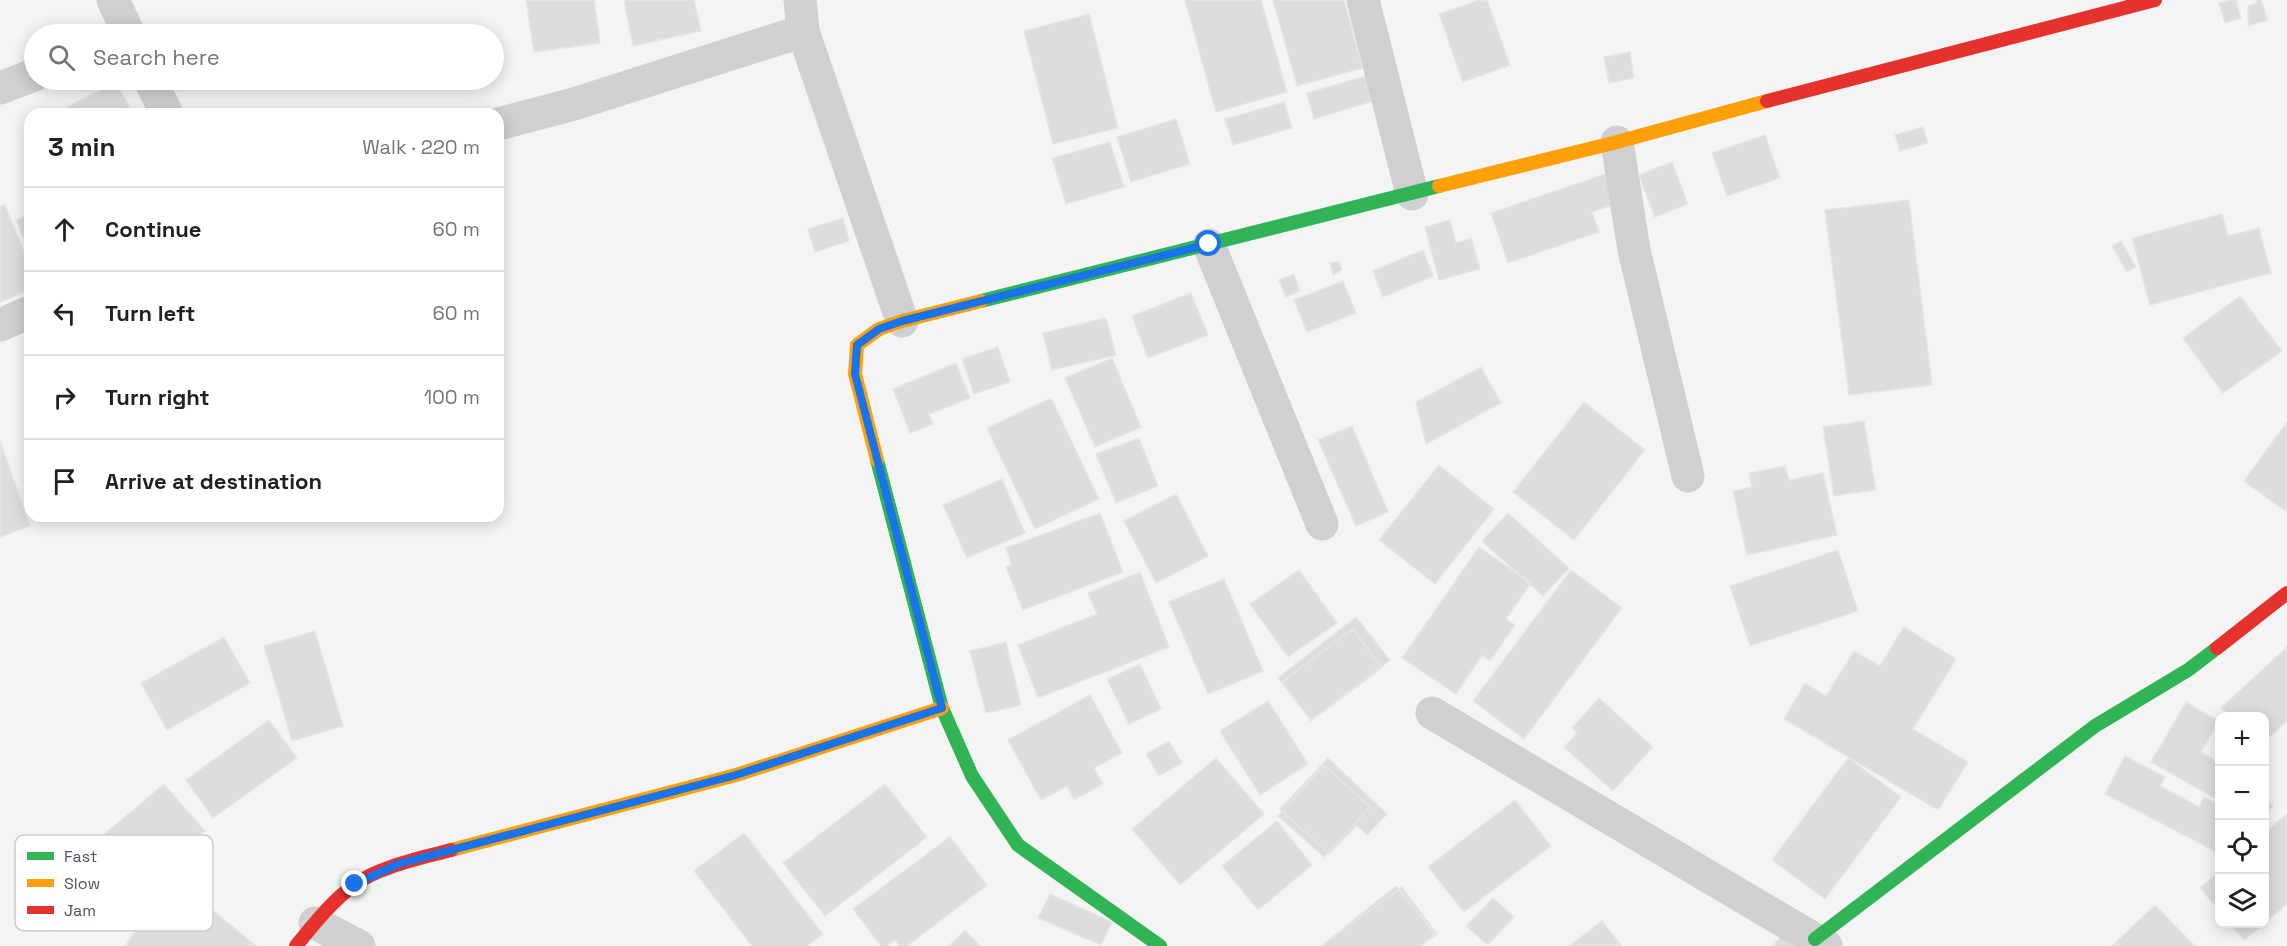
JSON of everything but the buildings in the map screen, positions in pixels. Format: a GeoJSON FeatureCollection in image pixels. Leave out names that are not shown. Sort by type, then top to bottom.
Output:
{"type":"FeatureCollection","features":[{"type":"Feature","properties":{"kind":"street"},"geometry":{"type":"LineString","coordinates":[[113,0],[124,24]]}},
{"type":"Feature","properties":{"kind":"street"},"geometry":{"type":"LineString","coordinates":[[1364,0],[1412,194]]}},
{"type":"Feature","properties":{"kind":"street"},"geometry":{"type":"LineString","coordinates":[[1160,946],[1018,845],[972,776],[942,708],[855,374],[857,345],[879,329],[902,321],[1617,142],[1842,80],[2155,0]]}},
{"type":"Feature","properties":{"kind":"street"},"geometry":{"type":"LineString","coordinates":[[504,122],[574,104],[802,15],[902,321]]}},
{"type":"Feature","properties":{"kind":"street"},"geometry":{"type":"LineString","coordinates":[[0,88],[24,79]]}},
{"type":"Feature","properties":{"kind":"street"},"geometry":{"type":"LineString","coordinates":[[155,90],[163,108]]}},
{"type":"Feature","properties":{"kind":"street"},"geometry":{"type":"LineString","coordinates":[[1617,142],[1634,250],[1689,476]]}},
{"type":"Feature","properties":{"kind":"street"},"geometry":{"type":"LineString","coordinates":[[1209,244],[1322,524]]}},
{"type":"Feature","properties":{"kind":"street"},"geometry":{"type":"LineString","coordinates":[[0,325],[24,315]]}},
{"type":"Feature","properties":{"kind":"street"},"geometry":{"type":"LineString","coordinates":[[1432,713],[1820,942],[2095,726],[2188,670],[2287,592]]}},
{"type":"Feature","properties":{"kind":"street"},"geometry":{"type":"LineString","coordinates":[[305,934],[355,884],[398,864],[736,775],[942,708]]}},
{"type":"Feature","properties":{"kind":"street"},"geometry":{"type":"LineString","coordinates":[[305,934],[359,946]]}},
{"type":"Feature","properties":{"kind":"traffic: fast"},"geometry":{"type":"LineString","coordinates":[[981,301],[1439,186]]}},
{"type":"Feature","properties":{"kind":"traffic: fast"},"geometry":{"type":"LineString","coordinates":[[877,460],[942,708],[972,776],[1018,845],[1160,946]]}},
{"type":"Feature","properties":{"kind":"traffic: fast"},"geometry":{"type":"LineString","coordinates":[[1815,939],[2095,726],[2188,670],[2217,648]]}},
{"type":"Feature","properties":{"kind":"traffic: slow"},"geometry":{"type":"LineString","coordinates":[[1439,186],[1617,142],[1767,101]]}},
{"type":"Feature","properties":{"kind":"traffic: slow"},"geometry":{"type":"LineString","coordinates":[[877,460],[855,374],[857,345],[879,329],[981,301]]}},
{"type":"Feature","properties":{"kind":"traffic: slow"},"geometry":{"type":"LineString","coordinates":[[451,850],[736,775],[942,708]]}},
{"type":"Feature","properties":{"kind":"traffic: jam"},"geometry":{"type":"LineString","coordinates":[[1767,101],[2155,0]]}},
{"type":"Feature","properties":{"kind":"traffic: jam"},"geometry":{"type":"LineString","coordinates":[[2217,648],[2287,593]]}},
{"type":"Feature","properties":{"kind":"traffic: jam"},"geometry":{"type":"LineString","coordinates":[[296,946],[330,906],[364,879],[400,864],[451,850]]}},
{"type":"Feature","properties":{"kind":"route"},"geometry":{"type":"LineString","coordinates":[[355,884],[398,864],[736,775],[942,708],[855,374],[857,345],[879,329],[902,321],[1209,244]]}}]}
